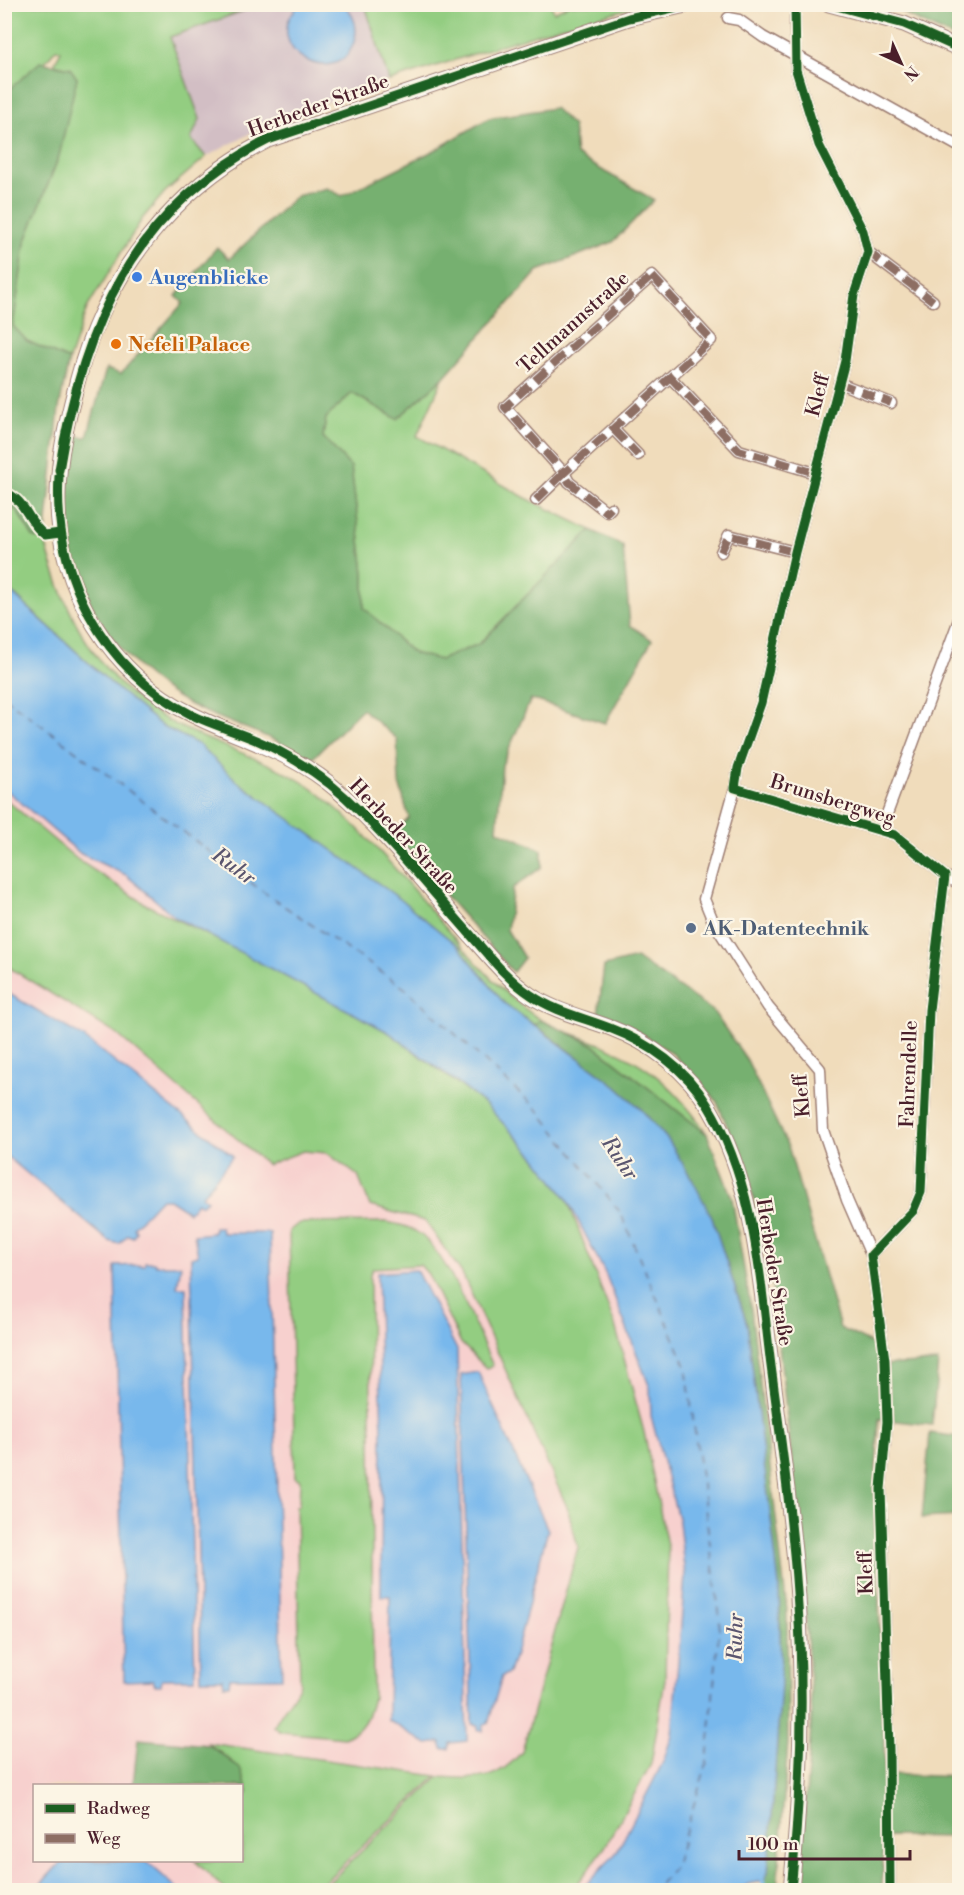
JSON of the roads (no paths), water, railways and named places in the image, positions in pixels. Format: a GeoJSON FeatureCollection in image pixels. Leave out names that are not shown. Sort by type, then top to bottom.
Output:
{"type":"FeatureCollection","features":[{"type":"Feature","properties":{"kind":"main road","name":"Herbeder Straße"},"geometry":{"type":"LineString","coordinates":[[690,4],[629,18],[268,140],[235,156],[201,181],[162,218],[135,256],[101,316],[80,370],[66,429],[59,476],[58,523],[68,567],[80,600],[97,631],[132,672],[169,702],[195,717],[264,744],[305,765],[326,780],[365,817],[495,962],[528,994],[563,1011],[616,1030],[653,1050],[698,1090],[716,1120],[732,1155],[744,1193],[755,1243],[792,1528],[801,1654],[801,1734],[790,1890]]}},
{"type":"Feature","properties":{"kind":"main road"},"geometry":{"type":"LineString","coordinates":[[829,4],[904,24],[960,49]]}},
{"type":"Feature","properties":{"kind":"street"},"geometry":{"type":"LineString","coordinates":[[795,17],[796,70],[819,145],[863,231],[868,252],[933,301]]}},
{"type":"Feature","properties":{"kind":"street"},"geometry":{"type":"LineString","coordinates":[[728,18],[739,20],[960,147]]}},
{"type":"Feature","properties":{"kind":"street","name":"Kleff"},"geometry":{"type":"LineString","coordinates":[[868,252],[854,296],[839,383],[795,552],[761,703],[738,768],[735,788],[704,891],[706,906],[768,1007],[820,1069],[823,1130],[843,1190],[871,1255],[885,1360],[887,1422],[881,1488],[890,1792],[890,1890]]}},
{"type":"Feature","properties":{"kind":"street","name":"Tellmannstraße"},"geometry":{"type":"LineString","coordinates":[[536,500],[564,473],[671,378],[711,340],[652,276],[505,407],[564,473],[569,482],[607,512],[611,508]]}},
{"type":"Feature","properties":{"kind":"street"},"geometry":{"type":"LineString","coordinates":[[671,378],[739,450],[815,473]]}},
{"type":"Feature","properties":{"kind":"street","name":"Kleff"},"geometry":{"type":"LineString","coordinates":[[839,383],[891,403]]}},
{"type":"Feature","properties":{"kind":"street"},"geometry":{"type":"LineString","coordinates":[[614,430],[638,455]]}},
{"type":"Feature","properties":{"kind":"street"},"geometry":{"type":"LineString","coordinates":[[721,552],[729,535],[795,552]]}},
{"type":"Feature","properties":{"kind":"street"},"geometry":{"type":"LineString","coordinates":[[881,830],[960,618]]}},
{"type":"Feature","properties":{"kind":"street","name":"Brunsbergweg"},"geometry":{"type":"LineString","coordinates":[[735,788],[895,835],[945,876],[960,884]]}},
{"type":"Feature","properties":{"kind":"street","name":"Fahrendelle"},"geometry":{"type":"LineString","coordinates":[[871,1255],[914,1210],[921,1192],[929,1010],[945,876]]}},
{"type":"Feature","properties":{"kind":"water"},"geometry":{"type":"Polygon","coordinates":[[[299,5],[344,5],[352,16],[356,29],[355,38],[347,55],[335,63],[320,64],[306,60],[294,50],[287,37],[288,22],[299,5]]]}},
{"type":"Feature","properties":{"kind":"water","name":"Ruhr"},"geometry":{"type":"Polygon","coordinates":[[[4,586],[115,687],[162,726],[198,744],[238,782],[400,899],[459,947],[504,1003],[611,1082],[640,1108],[669,1141],[692,1179],[712,1218],[747,1324],[779,1585],[781,1683],[768,1873],[763,1881],[748,1884],[740,1890],[581,1890],[617,1852],[663,1762],[672,1735],[685,1576],[679,1522],[651,1416],[650,1388],[606,1275],[567,1199],[535,1157],[486,1105],[442,1071],[388,1032],[175,917],[126,875],[81,854],[5,789],[4,586]]]}},
{"type":"Feature","properties":{"kind":"water"},"geometry":{"type":"Polygon","coordinates":[[[4,991],[83,1037],[233,1156],[202,1196],[207,1200],[201,1205],[197,1202],[189,1212],[169,1199],[160,1199],[134,1227],[136,1232],[133,1237],[128,1235],[119,1244],[109,1241],[5,1155],[4,991]]]}},
{"type":"Feature","properties":{"kind":"water"},"geometry":{"type":"Polygon","coordinates":[[[214,1227],[221,1227],[222,1233],[270,1233],[282,1678],[230,1678],[229,1685],[224,1685],[223,1679],[201,1679],[191,1257],[198,1255],[194,1235],[213,1233],[214,1227]]]}},
{"type":"Feature","properties":{"kind":"water"},"geometry":{"type":"Polygon","coordinates":[[[145,1262],[154,1262],[156,1265],[181,1265],[177,1287],[186,1287],[195,1679],[162,1679],[161,1685],[155,1685],[153,1680],[124,1681],[115,1266],[145,1265],[145,1262]]]}},
{"type":"Feature","properties":{"kind":"water"},"geometry":{"type":"Polygon","coordinates":[[[416,1270],[457,1350],[467,1741],[450,1743],[449,1749],[442,1749],[441,1742],[427,1744],[388,1720],[390,1596],[381,1596],[382,1433],[377,1273],[416,1270]]]}},
{"type":"Feature","properties":{"kind":"water"},"geometry":{"type":"Polygon","coordinates":[[[478,1372],[548,1530],[509,1673],[502,1676],[488,1724],[484,1725],[483,1731],[478,1731],[478,1725],[472,1724],[461,1375],[478,1372]]]}},
{"type":"Feature","properties":{"kind":"water"},"geometry":{"type":"Polygon","coordinates":[[[61,1862],[147,1862],[179,1890],[35,1890],[61,1862]]]}},
{"type":"Feature","properties":{"kind":"waterway"},"geometry":{"type":"LineString","coordinates":[[762,1877],[765,1890]]}},
{"type":"Feature","properties":{"kind":"place","name":"Augenblicke"},"geometry":{"type":"Point","coordinates":[137,277]}},
{"type":"Feature","properties":{"kind":"place","name":"Nefeli Palace"},"geometry":{"type":"Point","coordinates":[116,344]}},
{"type":"Feature","properties":{"kind":"place","name":"AK-Datentechnik"},"geometry":{"type":"Point","coordinates":[691,928]}}]}
